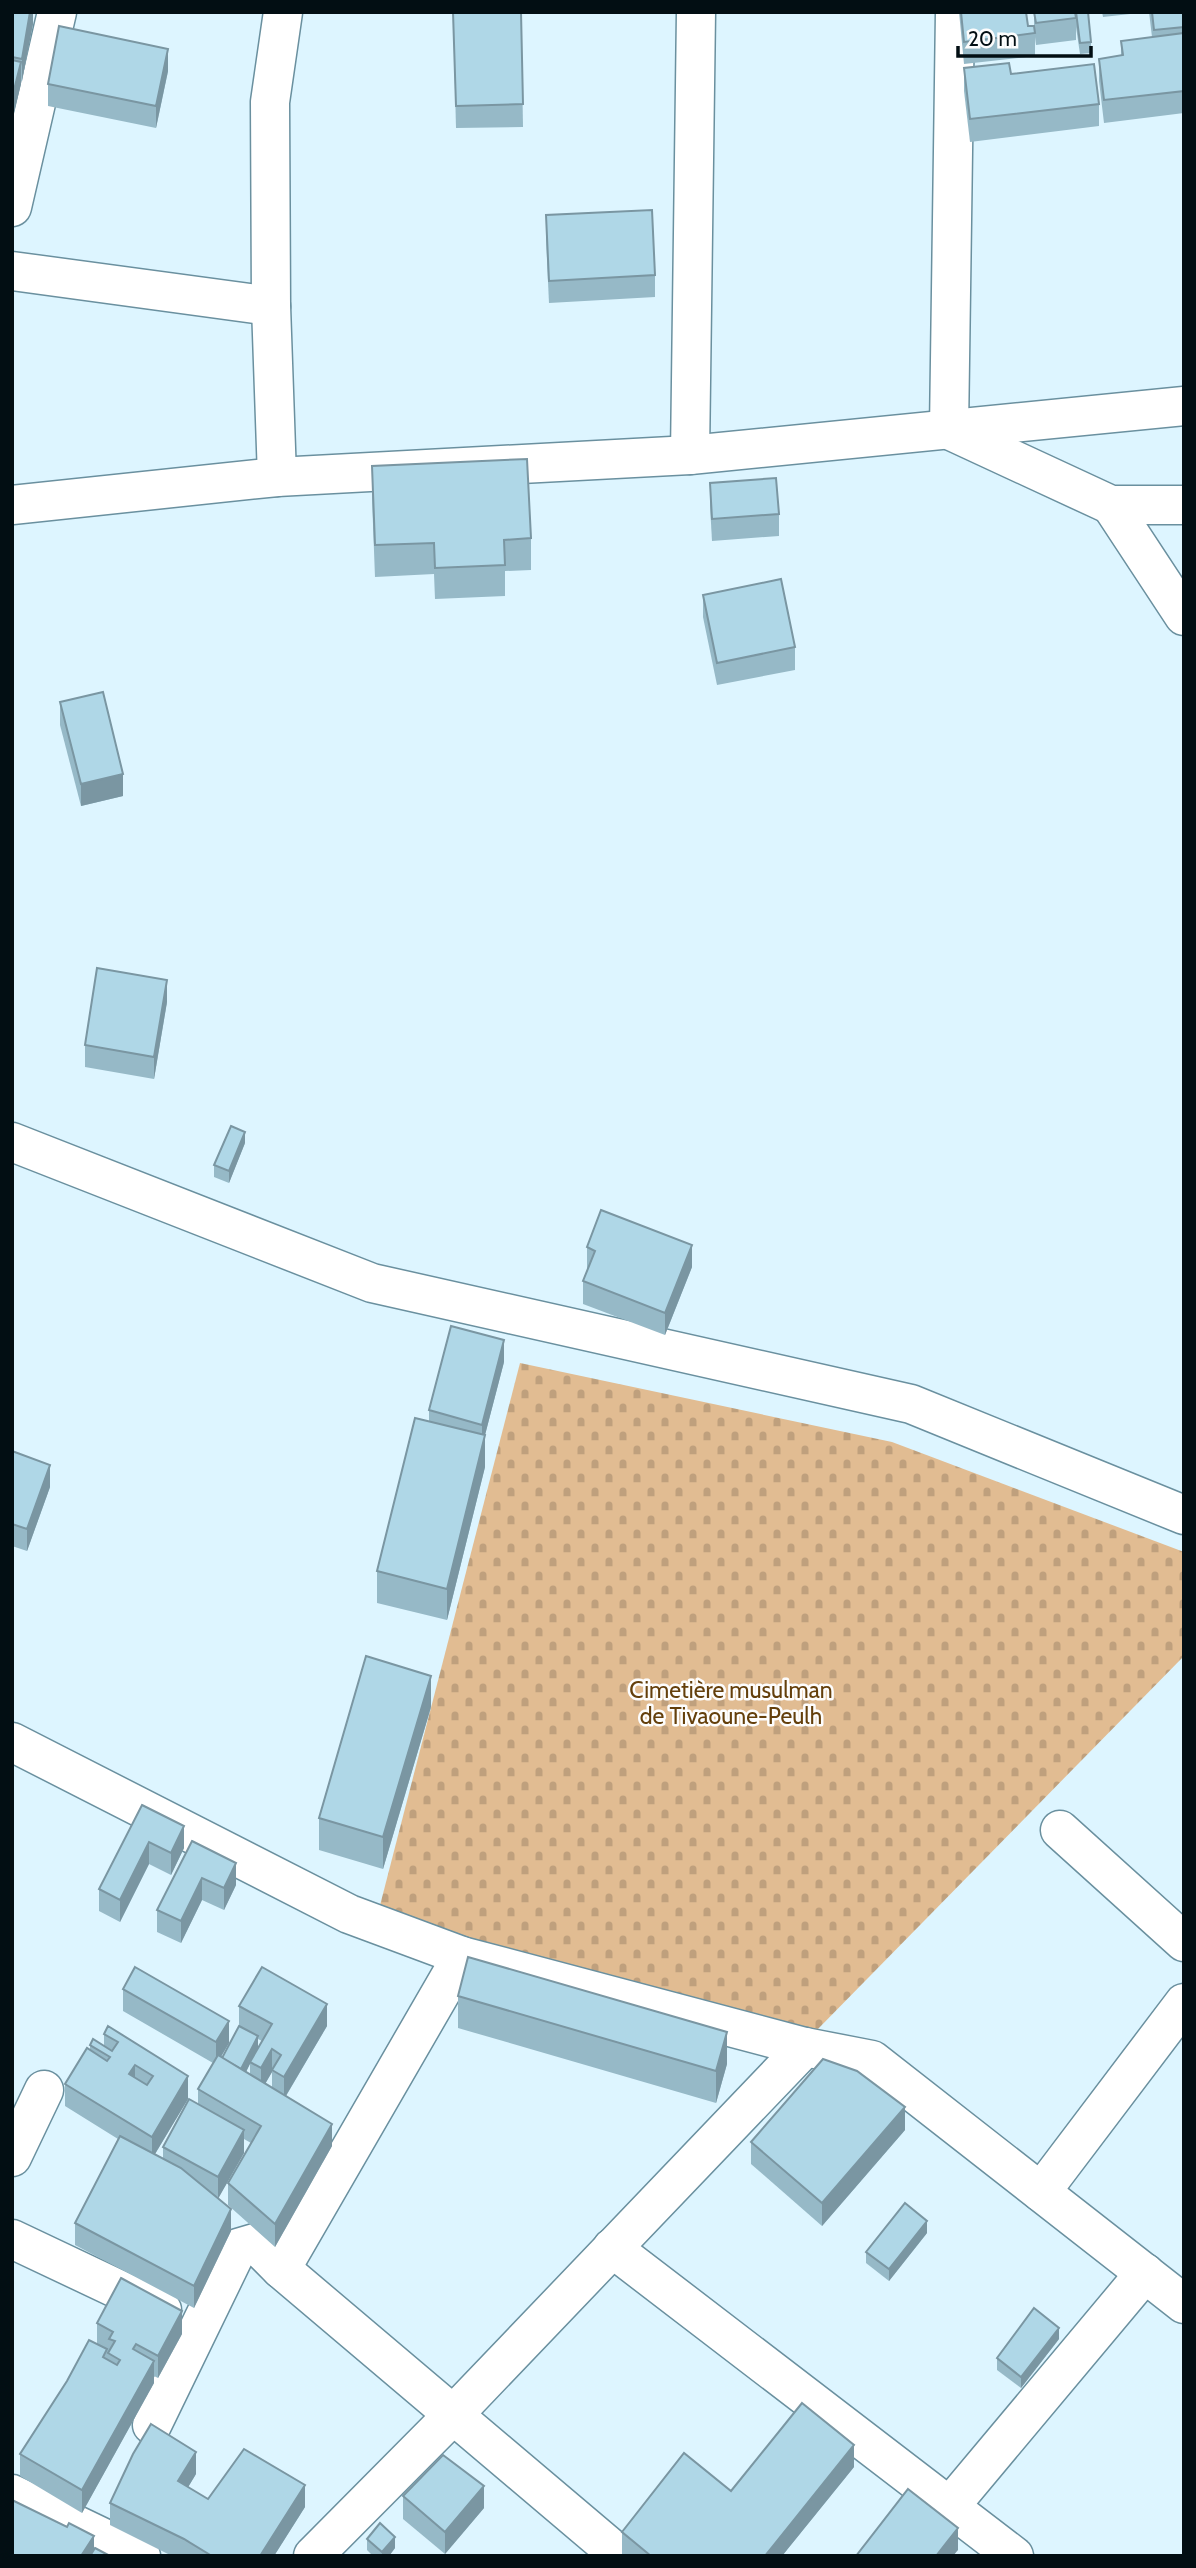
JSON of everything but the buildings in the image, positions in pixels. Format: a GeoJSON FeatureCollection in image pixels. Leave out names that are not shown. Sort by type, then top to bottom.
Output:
{"type":"FeatureCollection","features":[{"type":"Feature","properties":{"kind":"street"},"geometry":{"type":"LineString","coordinates":[[12,207],[57,12]]}},
{"type":"Feature","properties":{"kind":"street"},"geometry":{"type":"LineString","coordinates":[[277,477],[271,306],[270,102],[284,12]]}},
{"type":"Feature","properties":{"kind":"street"},"geometry":{"type":"LineString","coordinates":[[690,455],[696,12]]}},
{"type":"Feature","properties":{"kind":"street"},"geometry":{"type":"LineString","coordinates":[[949,430],[955,12]]}},
{"type":"Feature","properties":{"kind":"street"},"geometry":{"type":"LineString","coordinates":[[12,271],[271,306]]}},
{"type":"Feature","properties":{"kind":"street"},"geometry":{"type":"LineString","coordinates":[[12,505],[277,477],[690,455],[1184,406]]}},
{"type":"Feature","properties":{"kind":"street"},"geometry":{"type":"LineString","coordinates":[[949,430],[1111,505],[1184,505]]}},
{"type":"Feature","properties":{"kind":"street"},"geometry":{"type":"LineString","coordinates":[[1111,505],[1184,616]]}},
{"type":"Feature","properties":{"kind":"street"},"geometry":{"type":"LineString","coordinates":[[13,1140],[372,1283],[911,1404],[1184,1515]]}},
{"type":"Feature","properties":{"kind":"street"},"geometry":{"type":"LineString","coordinates":[[12,1742],[349,1914],[462,1956],[805,2046],[872,2060],[1184,2304]]}},
{"type":"Feature","properties":{"kind":"street"},"geometry":{"type":"LineString","coordinates":[[1060,1830],[1184,1942]]}},
{"type":"Feature","properties":{"kind":"street"},"geometry":{"type":"LineString","coordinates":[[281,2269],[462,1956]]}},
{"type":"Feature","properties":{"kind":"street"},"geometry":{"type":"LineString","coordinates":[[1041,2192],[1184,2003]]}},
{"type":"Feature","properties":{"kind":"street"},"geometry":{"type":"LineString","coordinates":[[313,2556],[453,2415],[805,2046]]}},
{"type":"Feature","properties":{"kind":"street"},"geometry":{"type":"LineString","coordinates":[[12,2157],[44,2090]]}},
{"type":"Feature","properties":{"kind":"street"},"geometry":{"type":"LineString","coordinates":[[12,2239],[200,2329]]}},
{"type":"Feature","properties":{"kind":"street"},"geometry":{"type":"LineString","coordinates":[[152,2425],[238,2248],[255,2243],[281,2269],[620,2556]]}},
{"type":"Feature","properties":{"kind":"street"},"geometry":{"type":"LineString","coordinates":[[612,2248],[1014,2556]]}},
{"type":"Feature","properties":{"kind":"street"},"geometry":{"type":"LineString","coordinates":[[950,2506],[1145,2273]]}},
{"type":"Feature","properties":{"kind":"street"},"geometry":{"type":"LineString","coordinates":[[12,2494],[141,2556]]}},
{"type":"Feature","properties":{"kind":"green space","name":"Cimetière musulman de Tivaoune-Peulh"},"geometry":{"type":"Polygon","coordinates":[[[520,1363],[892,1442],[1184,1552],[1184,1656],[814,2033],[377,1917],[520,1363]]]}}]}
